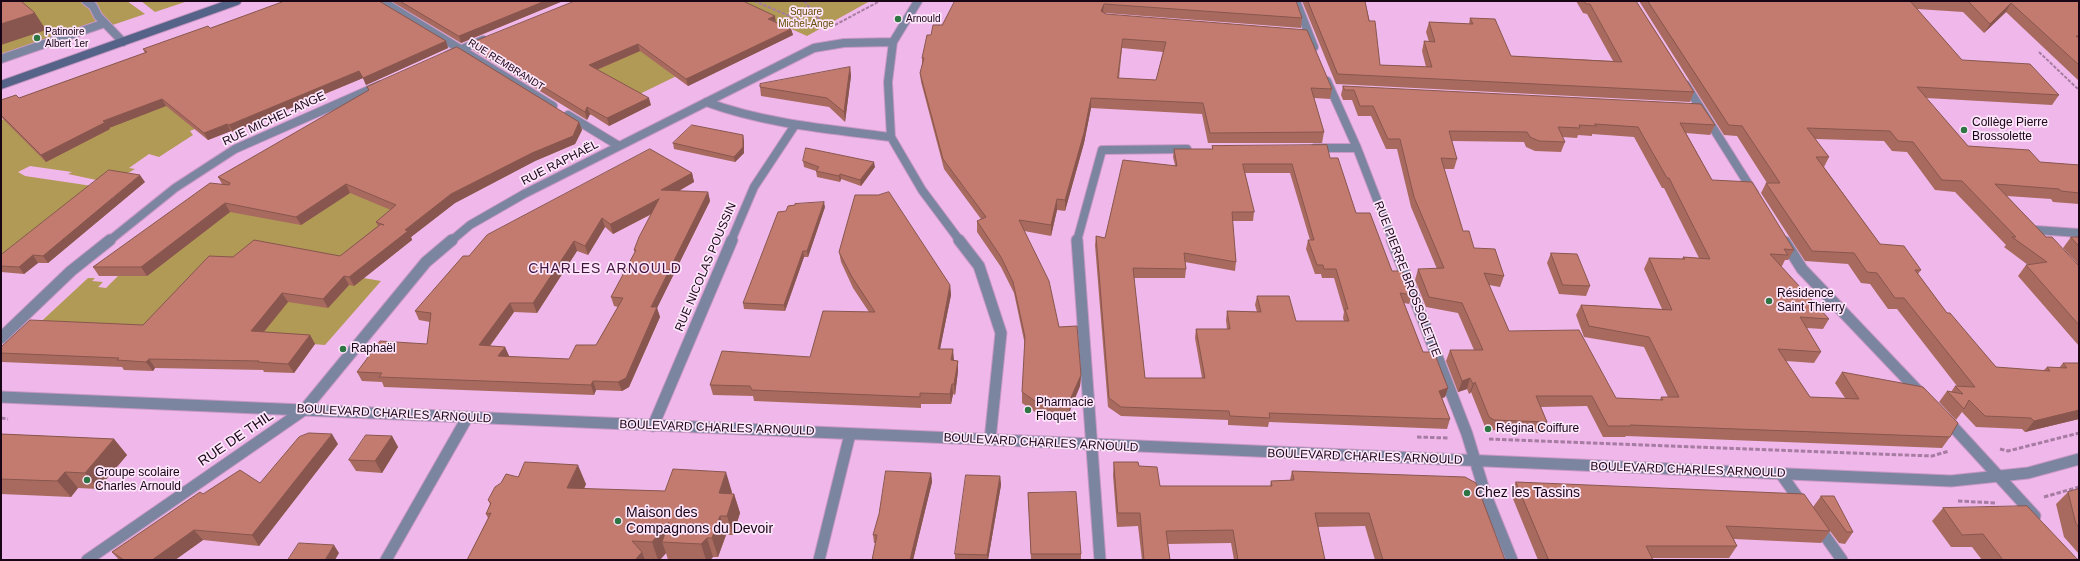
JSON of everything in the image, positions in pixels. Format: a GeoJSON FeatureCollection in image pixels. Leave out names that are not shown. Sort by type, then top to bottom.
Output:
{"type":"FeatureCollection","features":[{"type":"Feature","properties":{"kind":"main road"},"geometry":{"type":"LineString","coordinates":[[1,85],[238,1]]}},
{"type":"Feature","properties":{"kind":"street"},"geometry":{"type":"LineString","coordinates":[[86,1],[93,6],[98,16],[123,42]]}},
{"type":"Feature","properties":{"kind":"street","name":"RUE REMBRANDT"},"geometry":{"type":"LineString","coordinates":[[382,1],[619,146]]}},
{"type":"Feature","properties":{"kind":"street"},"geometry":{"type":"LineString","coordinates":[[918,1],[893,42],[888,82],[891,137],[922,190],[979,266],[1001,333],[990,440]]}},
{"type":"Feature","properties":{"kind":"street"},"geometry":{"type":"LineString","coordinates":[[1296,1],[1305,34],[1317,54]]}},
{"type":"Feature","properties":{"kind":"street"},"geometry":{"type":"LineString","coordinates":[[1,59],[105,23]]}},
{"type":"Feature","properties":{"kind":"street"},"geometry":{"type":"LineString","coordinates":[[439,59],[490,37]]}},
{"type":"Feature","properties":{"kind":"street","name":"RUE RAPHAËL"},"geometry":{"type":"LineString","coordinates":[[304,410],[426,262],[470,225],[619,146],[706,102],[732,91],[814,48],[848,42],[893,42]]}},
{"type":"Feature","properties":{"kind":"street","name":"RUE PIERRE BROSSOLETTE"},"geometry":{"type":"LineString","coordinates":[[1322,68],[1334,89],[1357,148],[1468,439],[1485,493],[1512,560]]}},
{"type":"Feature","properties":{"kind":"street"},"geometry":{"type":"LineString","coordinates":[[1679,75],[1696,108],[1760,202]]}},
{"type":"Feature","properties":{"kind":"street","name":"RUE MICHEL-ANGE"},"geometry":{"type":"LineString","coordinates":[[1,338],[71,271],[175,188],[235,148],[388,81]]}},
{"type":"Feature","properties":{"kind":"street"},"geometry":{"type":"LineString","coordinates":[[706,102],[746,115],[795,125],[891,137]]}},
{"type":"Feature","properties":{"kind":"street","name":"RUE NICOLAS POUSSIN"},"geometry":{"type":"LineString","coordinates":[[652,426],[754,187],[795,125]]}},
{"type":"Feature","properties":{"kind":"street"},"geometry":{"type":"LineString","coordinates":[[1309,148],[1357,148]]}},
{"type":"Feature","properties":{"kind":"street","name":"BOULEVARD CHARLES ARNOULD"},"geometry":{"type":"LineString","coordinates":[[1100,560],[1078,237],[1102,150],[1197,149]]}},
{"type":"Feature","properties":{"kind":"street"},"geometry":{"type":"LineString","coordinates":[[2047,241],[2033,227],[2079,233]]}},
{"type":"Feature","properties":{"kind":"street"},"geometry":{"type":"LineString","coordinates":[[1781,236],[1802,270],[1928,401]]}},
{"type":"Feature","properties":{"kind":"street","name":"BOULEVARD CHARLES ARNOULD"},"geometry":{"type":"LineString","coordinates":[[1,397],[1475,462],[1951,481],[2028,473],[2079,459]]}},
{"type":"Feature","properties":{"kind":"street","name":"RUE DE THIL"},"geometry":{"type":"LineString","coordinates":[[87,560],[304,410]]}},
{"type":"Feature","properties":{"kind":"street"},"geometry":{"type":"LineString","coordinates":[[1939,412],[2041,523]]}},
{"type":"Feature","properties":{"kind":"street"},"geometry":{"type":"LineString","coordinates":[[386,560],[467,418]]}},
{"type":"Feature","properties":{"kind":"street"},"geometry":{"type":"LineString","coordinates":[[820,560],[850,434]]}},
{"type":"Feature","properties":{"kind":"street"},"geometry":{"type":"LineString","coordinates":[[1781,474],[1842,560]]}},
{"type":"Feature","properties":{"kind":"path"},"geometry":{"type":"LineString","coordinates":[[754,1],[824,31],[828,29],[804,1]]}},
{"type":"Feature","properties":{"kind":"path"},"geometry":{"type":"LineString","coordinates":[[835,25],[880,1]]}},
{"type":"Feature","properties":{"kind":"path"},"geometry":{"type":"LineString","coordinates":[[2039,52],[2079,90]]}},
{"type":"Feature","properties":{"kind":"path"},"geometry":{"type":"LineString","coordinates":[[1414,437],[1932,456],[1955,450],[1997,448],[2008,451],[2079,433]]}},
{"type":"Feature","properties":{"kind":"green space","name":"Patinoire Albert 1er"},"geometry":{"type":"Polygon","coordinates":[[[1,1],[127,1],[145,14],[1,63],[1,1]]]}},
{"type":"Feature","properties":{"kind":"green space"},"geometry":{"type":"Polygon","coordinates":[[[141,1],[188,1],[155,12],[141,1]]]}},
{"type":"Feature","properties":{"kind":"green space","name":"Square Michel-Ange"},"geometry":{"type":"Polygon","coordinates":[[[668,1],[870,1],[807,36],[760,15],[693,68],[615,106],[611,105],[591,115],[572,104],[543,44],[668,1]]]}},
{"type":"Feature","properties":{"kind":"green space"},"geometry":{"type":"Polygon","coordinates":[[[113,84],[217,120],[190,131],[193,135],[159,157],[149,154],[129,168],[135,169],[111,183],[68,174],[72,172],[30,166],[18,172],[25,176],[99,187],[1,258],[1,120],[113,84]]]}},
{"type":"Feature","properties":{"kind":"green space"},"geometry":{"type":"Polygon","coordinates":[[[309,159],[400,214],[335,273],[381,281],[325,345],[287,342],[147,338],[32,330],[88,278],[95,278],[92,281],[103,282],[98,287],[106,288],[124,270],[309,159]]]}},
{"type":"Feature","properties":{"kind":"building"},"geometry":{"type":"Polygon","coordinates":[[[1,1],[21,1],[35,13],[1,24],[1,1]]]}},
{"type":"Feature","properties":{"kind":"building"},"geometry":{"type":"Polygon","coordinates":[[[285,1],[379,1],[446,41],[363,78],[359,71],[229,125],[227,124],[204,133],[162,99],[103,121],[106,122],[41,155],[1,115],[1,100],[16,95],[19,98],[147,52],[143,49],[208,26],[210,28],[285,1]]]}},
{"type":"Feature","properties":{"kind":"building"},"geometry":{"type":"Polygon","coordinates":[[[400,1],[545,1],[459,36],[400,1]]]}},
{"type":"Feature","properties":{"kind":"building"},"geometry":{"type":"Polygon","coordinates":[[[575,1],[743,1],[775,16],[768,19],[791,29],[686,79],[638,44],[589,65],[649,98],[607,118],[587,107],[585,112],[471,43],[575,1]]]}},
{"type":"Feature","properties":{"kind":"building"},"geometry":{"type":"Polygon","coordinates":[[[955,1],[1296,1],[1302,18],[1104,4],[1101,11],[1106,14],[1307,30],[1332,89],[1311,88],[1324,132],[1210,133],[1203,103],[1091,98],[1084,133],[1065,200],[1057,199],[1051,225],[1019,220],[1049,281],[1059,327],[1077,326],[1081,375],[1069,402],[1035,401],[1022,392],[1025,337],[1013,282],[1001,257],[977,221],[986,217],[943,159],[920,73],[924,58],[922,58],[927,35],[931,35],[933,25],[942,25],[955,1]],[[1123,39],[1118,78],[1156,80],[1166,42],[1123,39]]]}},
{"type":"Feature","properties":{"kind":"building"},"geometry":{"type":"Polygon","coordinates":[[[1308,1],[1365,1],[1369,21],[1375,21],[1380,65],[1432,67],[1424,41],[1435,42],[1429,22],[1473,24],[1470,18],[1495,19],[1511,56],[1622,62],[1590,4],[1586,4],[1584,1],[1636,1],[1694,92],[1338,74],[1308,1]]]}},
{"type":"Feature","properties":{"kind":"building"},"geometry":{"type":"Polygon","coordinates":[[[1648,1],[1910,1],[1962,60],[2030,64],[2059,95],[1917,87],[1968,146],[2029,150],[2040,162],[2079,165],[2079,193],[2061,191],[2059,189],[1995,184],[2046,237],[2052,237],[2079,266],[2079,325],[2026,265],[2047,262],[2012,237],[2016,237],[1962,181],[1942,180],[1913,142],[1898,141],[1890,131],[1807,128],[1829,157],[1816,157],[1880,244],[1904,246],[1921,270],[1915,270],[1947,313],[1950,313],[1996,367],[2050,371],[2047,367],[2067,368],[2063,363],[2079,363],[2079,410],[2034,421],[2031,418],[1985,416],[1969,400],[1964,409],[1947,391],[1963,394],[1955,386],[1975,387],[1904,298],[1895,298],[1877,273],[1867,272],[1854,253],[1812,251],[1766,183],[1780,183],[1742,126],[1729,125],[1648,1]]]}},
{"type":"Feature","properties":{"kind":"building"},"geometry":{"type":"Polygon","coordinates":[[[1952,1],[2079,1],[2079,36],[2076,36],[2079,38],[2079,65],[2011,3],[1990,24],[1969,2],[1952,1]]]}},
{"type":"Feature","properties":{"kind":"building"},"geometry":{"type":"Polygon","coordinates":[[[457,47],[579,122],[573,136],[532,153],[451,194],[405,230],[408,231],[349,277],[344,276],[323,299],[282,293],[251,331],[310,335],[288,364],[258,362],[259,361],[149,359],[146,362],[117,360],[119,358],[1,353],[1,347],[30,320],[143,325],[209,256],[233,257],[254,240],[340,256],[381,224],[384,225],[376,222],[396,205],[346,184],[296,217],[225,203],[141,267],[93,267],[210,183],[229,185],[230,183],[218,177],[369,90],[367,87],[457,47]]]}},
{"type":"Feature","properties":{"kind":"building"},"geometry":{"type":"Polygon","coordinates":[[[850,67],[844,112],[827,98],[760,87],[760,84],[850,67]]]}},
{"type":"Feature","properties":{"kind":"building"},"geometry":{"type":"Polygon","coordinates":[[[1343,86],[1701,104],[1715,125],[1680,123],[1712,180],[1752,182],[1794,250],[1784,249],[1788,255],[1770,254],[1829,319],[1800,317],[1821,352],[1778,349],[1810,397],[1859,399],[1842,372],[1923,387],[1958,423],[1950,437],[1630,425],[1631,426],[1608,426],[1592,396],[1536,396],[1547,422],[1494,420],[1489,417],[1475,382],[1473,384],[1470,378],[1462,381],[1450,350],[1483,350],[1462,303],[1429,297],[1418,269],[1444,268],[1414,197],[1400,139],[1388,139],[1373,106],[1360,106],[1354,90],[1345,90],[1343,86]],[[1595,124],[1596,126],[1579,125],[1580,128],[1558,127],[1565,142],[1539,141],[1530,137],[1527,132],[1449,131],[1457,159],[1441,158],[1463,231],[1469,231],[1474,248],[1495,249],[1504,276],[1484,273],[1509,331],[1579,330],[1616,398],[1663,400],[1661,397],[1679,397],[1649,337],[1589,326],[1581,305],[1672,310],[1649,258],[1685,259],[1683,257],[1710,259],[1669,178],[1667,178],[1638,127],[1595,124]]]}},
{"type":"Feature","properties":{"kind":"building"},"geometry":{"type":"Polygon","coordinates":[[[692,125],[743,135],[743,147],[734,157],[673,143],[692,125]]]}},
{"type":"Feature","properties":{"kind":"building"},"geometry":{"type":"Polygon","coordinates":[[[1327,145],[1330,158],[1338,158],[1356,213],[1370,213],[1392,271],[1402,271],[1412,295],[1400,293],[1423,352],[1434,352],[1448,388],[1439,391],[1450,419],[1269,413],[1270,418],[1230,416],[1229,411],[1121,407],[1109,398],[1096,236],[1105,238],[1123,160],[1177,166],[1174,149],[1213,149],[1212,146],[1327,145]],[[1243,164],[1254,212],[1232,212],[1236,262],[1184,253],[1186,269],[1133,268],[1145,378],[1205,378],[1196,329],[1230,329],[1227,311],[1261,312],[1257,296],[1289,296],[1296,321],[1349,321],[1345,309],[1348,309],[1336,269],[1324,269],[1323,265],[1317,265],[1308,240],[1314,240],[1292,164],[1243,164]]]}},
{"type":"Feature","properties":{"kind":"building"},"geometry":{"type":"Polygon","coordinates":[[[806,148],[874,162],[860,180],[840,174],[839,176],[816,171],[819,167],[803,161],[806,148]]]}},
{"type":"Feature","properties":{"kind":"building"},"geometry":{"type":"Polygon","coordinates":[[[650,149],[692,173],[661,190],[708,192],[651,307],[657,307],[626,378],[618,382],[593,381],[591,385],[379,377],[382,373],[357,372],[380,341],[427,344],[431,313],[415,311],[463,256],[469,256],[487,235],[650,149]],[[659,199],[610,224],[602,218],[585,246],[574,241],[533,303],[510,303],[479,345],[505,347],[498,356],[569,359],[576,345],[596,345],[623,298],[611,297],[636,250],[634,250],[639,237],[659,199]]]}},
{"type":"Feature","properties":{"kind":"building"},"geometry":{"type":"Polygon","coordinates":[[[109,170],[140,175],[43,256],[33,255],[19,267],[1,266],[1,255],[109,170]]]}},
{"type":"Feature","properties":{"kind":"building"},"geometry":{"type":"Polygon","coordinates":[[[889,192],[950,285],[938,349],[953,349],[951,360],[958,361],[954,384],[952,384],[950,394],[920,393],[920,397],[752,390],[750,386],[710,385],[722,351],[810,357],[823,311],[875,312],[852,277],[839,252],[855,195],[878,195],[889,192]]]}},
{"type":"Feature","properties":{"kind":"building"},"geometry":{"type":"Polygon","coordinates":[[[824,202],[807,251],[803,251],[784,305],[743,303],[778,212],[786,211],[788,206],[795,204],[824,202]]]}},
{"type":"Feature","properties":{"kind":"building"},"geometry":{"type":"Polygon","coordinates":[[[2071,237],[2079,237],[2079,246],[2071,237]]]}},
{"type":"Feature","properties":{"kind":"building"},"geometry":{"type":"Polygon","coordinates":[[[1551,253],[1577,254],[1590,286],[1563,285],[1551,253]]]}},
{"type":"Feature","properties":{"kind":"building"},"geometry":{"type":"Polygon","coordinates":[[[309,433],[332,434],[252,535],[194,530],[152,560],[124,560],[112,552],[200,492],[203,494],[240,470],[260,483],[299,437],[309,433]]]}},
{"type":"Feature","properties":{"kind":"building"},"geometry":{"type":"Polygon","coordinates":[[[1,434],[114,439],[85,473],[65,472],[57,481],[1,479],[1,434]]]}},
{"type":"Feature","properties":{"kind":"building"},"geometry":{"type":"Polygon","coordinates":[[[366,435],[392,436],[375,461],[349,460],[366,435]]]}},
{"type":"Feature","properties":{"kind":"building","name":"Maison des Compagnons du Devoir"},"geometry":{"type":"Polygon","coordinates":[[[525,462],[578,465],[567,488],[665,491],[673,469],[726,472],[719,493],[734,494],[727,516],[720,516],[712,538],[707,538],[701,544],[662,542],[669,522],[652,542],[632,541],[642,552],[635,560],[467,560],[491,513],[486,514],[491,503],[488,500],[495,487],[501,483],[506,474],[518,477],[525,462]]]}},
{"type":"Feature","properties":{"kind":"building"},"geometry":{"type":"Polygon","coordinates":[[[1114,462],[1138,462],[1139,466],[1157,467],[1160,486],[1272,486],[1271,481],[1294,480],[1292,471],[1465,477],[1476,483],[1505,560],[1383,560],[1369,513],[1315,513],[1325,560],[1238,560],[1233,530],[1166,531],[1170,560],[1144,560],[1140,513],[1118,513],[1114,462]]]}},
{"type":"Feature","properties":{"kind":"building"},"geometry":{"type":"Polygon","coordinates":[[[886,471],[931,473],[910,560],[872,560],[877,535],[873,535],[879,514],[886,471]]]}},
{"type":"Feature","properties":{"kind":"building"},"geometry":{"type":"Polygon","coordinates":[[[966,475],[1000,476],[987,555],[955,554],[966,475]]]}},
{"type":"Feature","properties":{"kind":"building"},"geometry":{"type":"Polygon","coordinates":[[[1516,482],[1804,494],[1830,531],[1726,526],[1737,546],[1646,546],[1653,560],[1549,560],[1516,482]]]}},
{"type":"Feature","properties":{"kind":"building"},"geometry":{"type":"Polygon","coordinates":[[[2079,489],[2079,527],[2076,524],[2068,492],[2079,489]]]}},
{"type":"Feature","properties":{"kind":"building"},"geometry":{"type":"Polygon","coordinates":[[[1076,492],[1081,554],[1031,554],[1028,493],[1076,492]]]}},
{"type":"Feature","properties":{"kind":"building"},"geometry":{"type":"Polygon","coordinates":[[[1821,496],[1834,496],[1853,532],[1847,532],[1821,496]]]}},
{"type":"Feature","properties":{"kind":"building"},"geometry":{"type":"Polygon","coordinates":[[[2027,506],[2078,560],[2003,560],[1983,534],[1962,535],[1943,508],[2027,506]]]}},
{"type":"Feature","properties":{"kind":"building"},"geometry":{"type":"Polygon","coordinates":[[[299,543],[334,545],[325,560],[288,560],[299,543]]]}},
{"type":"Feature","properties":{"kind":"place","name":"Arnould"},"geometry":{"type":"Point","coordinates":[898,19]}},
{"type":"Feature","properties":{"kind":"place","name":"Patinoire Albert 1er"},"geometry":{"type":"Point","coordinates":[37,38]}},
{"type":"Feature","properties":{"kind":"place","name":"Collège Pierre Brossolette"},"geometry":{"type":"Point","coordinates":[1964,130]}},
{"type":"Feature","properties":{"kind":"place","name":"Résidence Saint Thierry"},"geometry":{"type":"Point","coordinates":[1769,301]}},
{"type":"Feature","properties":{"kind":"place","name":"Raphaël"},"geometry":{"type":"Point","coordinates":[343,349]}},
{"type":"Feature","properties":{"kind":"place","name":"Pharmacie Floquet"},"geometry":{"type":"Point","coordinates":[1028,410]}},
{"type":"Feature","properties":{"kind":"place","name":"Régina Coiffure"},"geometry":{"type":"Point","coordinates":[1488,429]}},
{"type":"Feature","properties":{"kind":"place","name":"Groupe scolaire Charles Arnould"},"geometry":{"type":"Point","coordinates":[87,480]}},
{"type":"Feature","properties":{"kind":"place","name":"Chez les Tassins"},"geometry":{"type":"Point","coordinates":[1467,493]}},
{"type":"Feature","properties":{"kind":"place","name":"Maison des Compagnons du Devoir"},"geometry":{"type":"Point","coordinates":[618,521]}},
{"type":"Feature","properties":{"kind":"district","name":"CHARLES ARNOULD"},"geometry":{"type":"Point","coordinates":[605,269]}}]}
